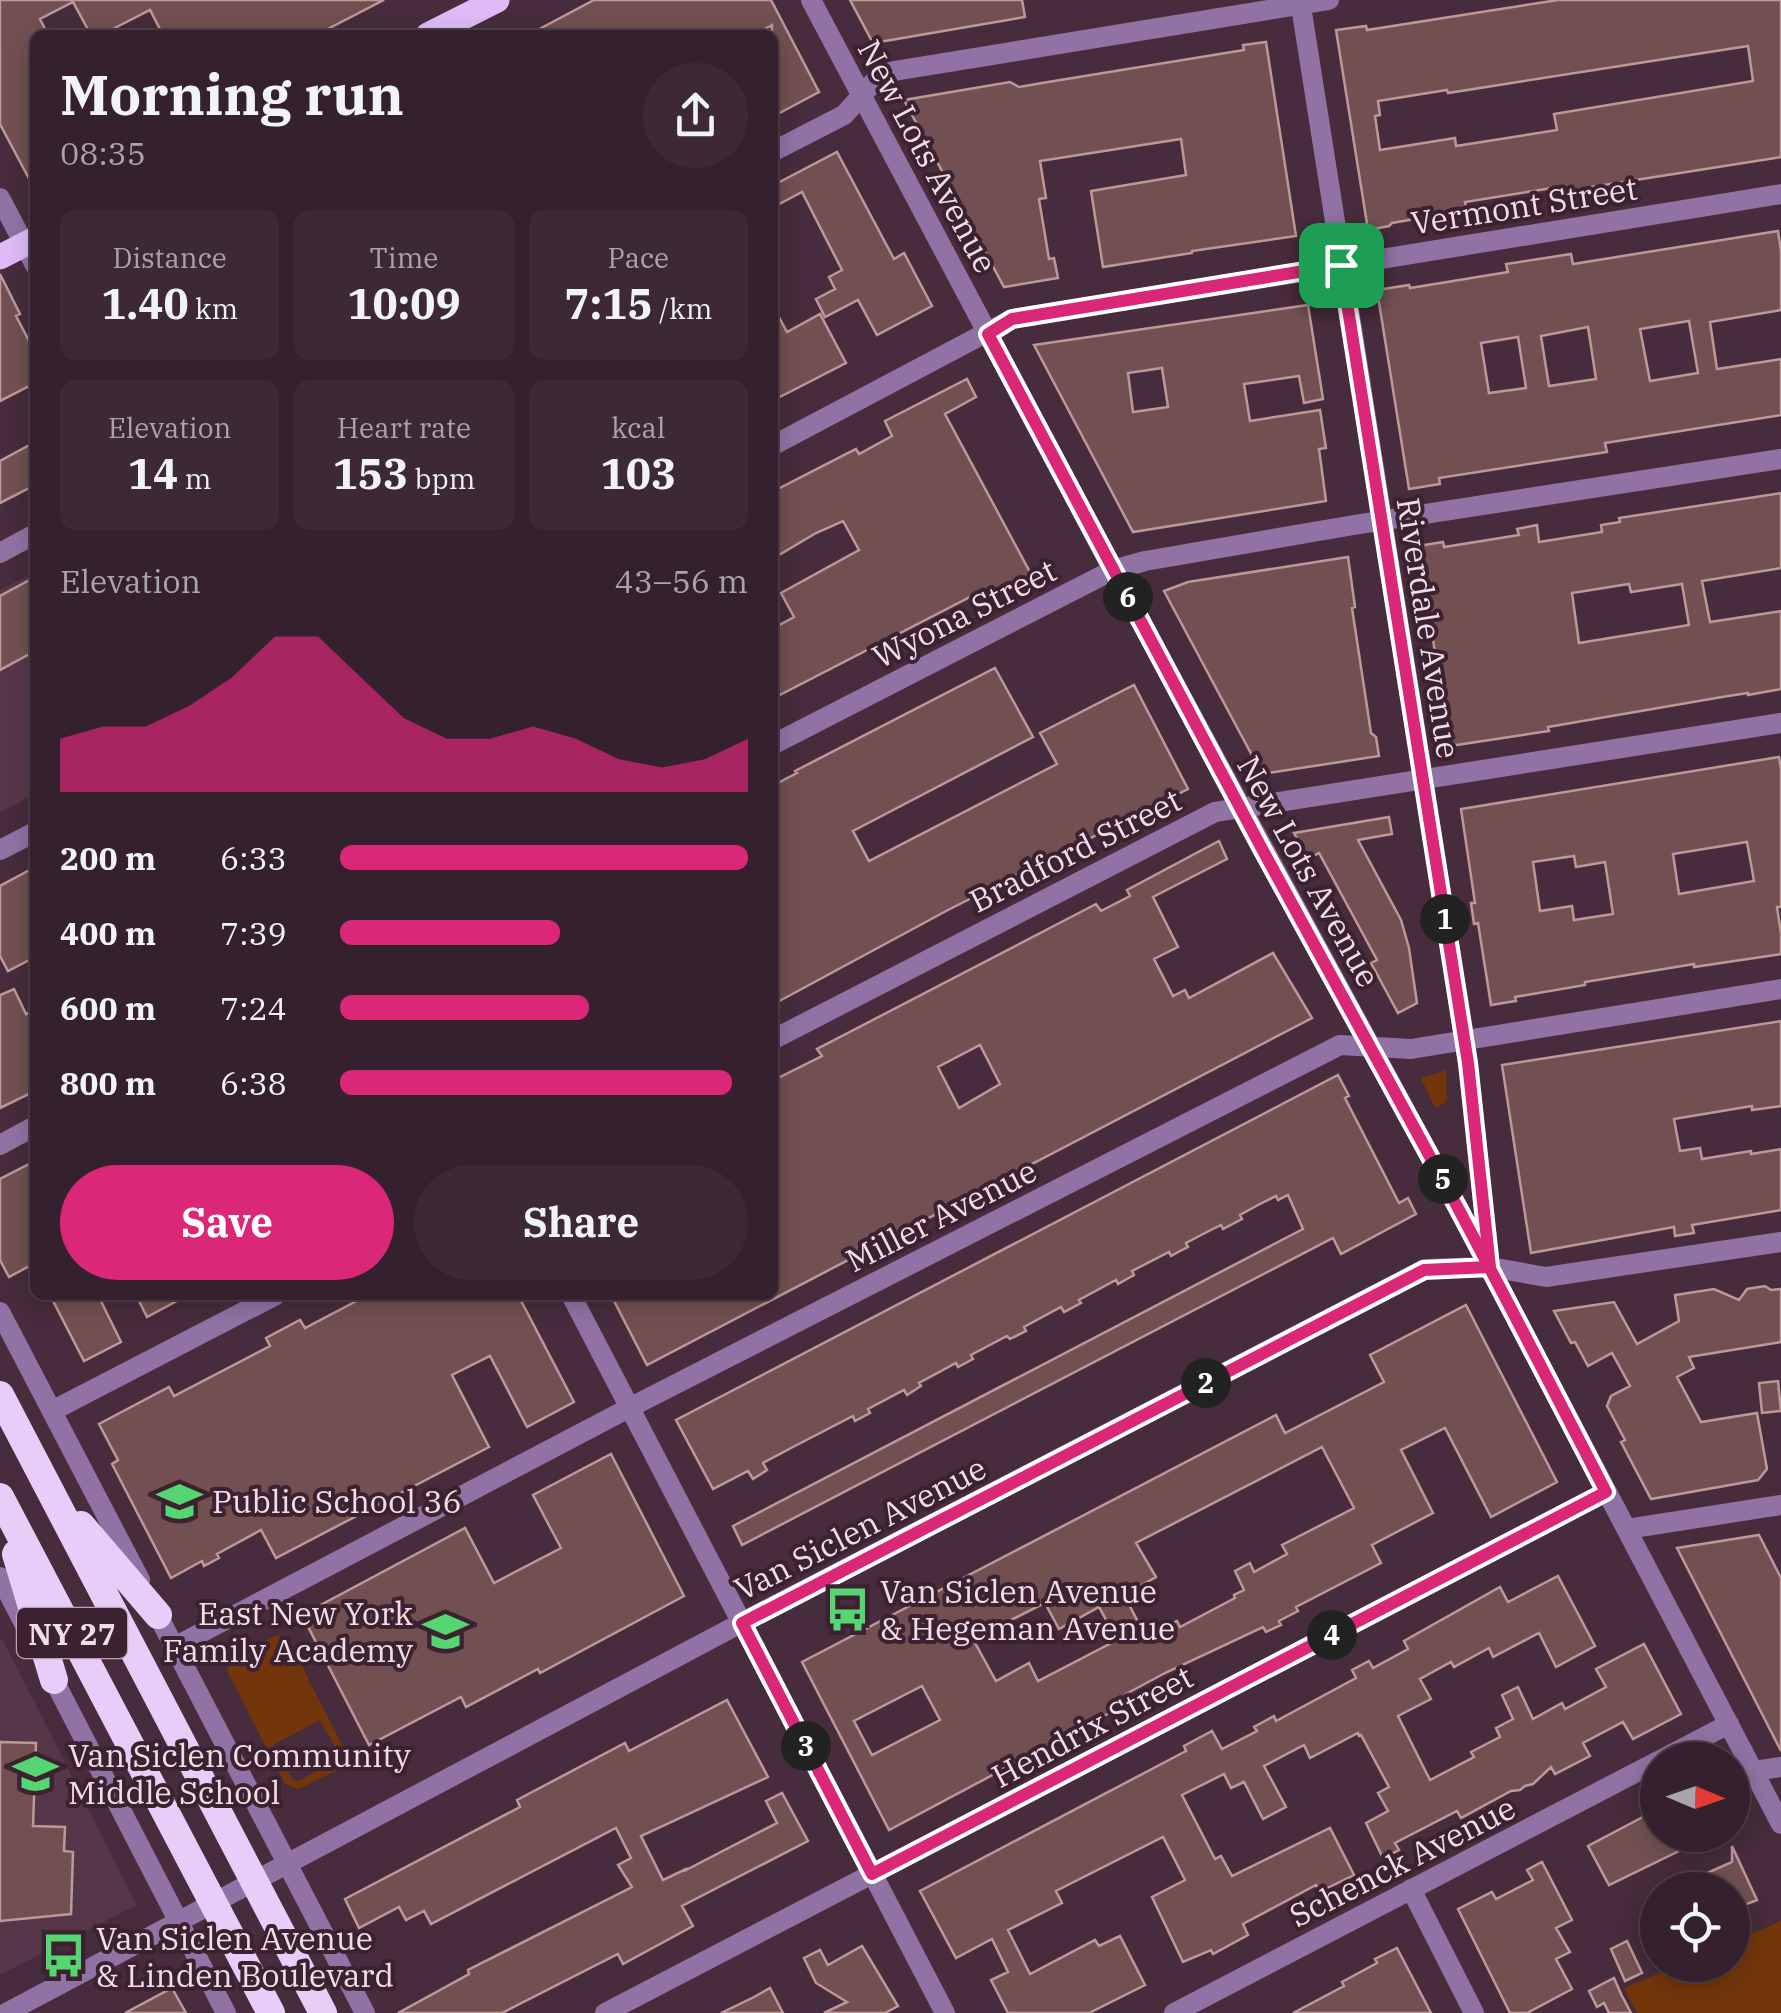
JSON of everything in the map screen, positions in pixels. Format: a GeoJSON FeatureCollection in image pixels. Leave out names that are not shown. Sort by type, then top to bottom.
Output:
{"type":"FeatureCollection","features":[{"type":"Feature","properties":{"kind":"highway","name":"NY 27"},"geometry":{"type":"LineString","coordinates":[[0,1394],[323,2013]]}},
{"type":"Feature","properties":{"kind":"highway"},"geometry":{"type":"LineString","coordinates":[[49,1488],[158,1615]]}},
{"type":"Feature","properties":{"kind":"highway","name":"NY 27"},"geometry":{"type":"LineString","coordinates":[[0,1498],[271,2013]]}},
{"type":"Feature","properties":{"kind":"highway"},"geometry":{"type":"LineString","coordinates":[[0,1498],[54,1680]]}},
{"type":"Feature","properties":{"kind":"main road"},"geometry":{"type":"LineString","coordinates":[[438,30],[496,0]]}},
{"type":"Feature","properties":{"kind":"main road"},"geometry":{"type":"LineString","coordinates":[[0,257],[30,249]]}},
{"type":"Feature","properties":{"kind":"street","name":"New Lots Avenue"},"geometry":{"type":"LineString","coordinates":[[811,0],[1113,570],[1490,1267],[1781,1824]]}},
{"type":"Feature","properties":{"kind":"street"},"geometry":{"type":"LineString","coordinates":[[778,149],[844,116],[882,73],[1329,0]]}},
{"type":"Feature","properties":{"kind":"street","name":"Riverdale Avenue"},"geometry":{"type":"LineString","coordinates":[[1300,2],[1464,1040],[1490,1267]]}},
{"type":"Feature","properties":{"kind":"street","name":"Vermont Street"},"geometry":{"type":"LineString","coordinates":[[778,443],[1012,319],[1781,194]]}},
{"type":"Feature","properties":{"kind":"street"},"geometry":{"type":"LineString","coordinates":[[0,198],[30,247]]}},
{"type":"Feature","properties":{"kind":"street","name":"Wyona Street"},"geometry":{"type":"LineString","coordinates":[[778,742],[1113,570],[1145,561],[1381,521],[1781,459]]}},
{"type":"Feature","properties":{"kind":"street"},"geometry":{"type":"LineString","coordinates":[[0,553],[30,537]]}},
{"type":"Feature","properties":{"kind":"street","name":"Bradford Street"},"geometry":{"type":"LineString","coordinates":[[778,1037],[1215,812],[1781,724]]}},
{"type":"Feature","properties":{"kind":"street"},"geometry":{"type":"LineString","coordinates":[[0,850],[30,835]]}},
{"type":"Feature","properties":{"kind":"street","name":"Miller Avenue"},"geometry":{"type":"LineString","coordinates":[[174,1647],[630,1408],[1340,1045],[1410,1049],[1781,989]]}},
{"type":"Feature","properties":{"kind":"street"},"geometry":{"type":"LineString","coordinates":[[0,1144],[30,1129]]}},
{"type":"Feature","properties":{"kind":"street","name":"Van Siclen Avenue"},"geometry":{"type":"LineString","coordinates":[[6,2013],[742,1623],[1424,1270],[1490,1267],[1546,1277],[1781,1242]]}},
{"type":"Feature","properties":{"kind":"street"},"geometry":{"type":"LineString","coordinates":[[52,1411],[266,1300]]}},
{"type":"Feature","properties":{"kind":"street"},"geometry":{"type":"LineString","coordinates":[[574,1300],[945,2013]]}},
{"type":"Feature","properties":{"kind":"street"},"geometry":{"type":"LineString","coordinates":[[0,1312],[365,2013]]}},
{"type":"Feature","properties":{"kind":"street","name":"Hendrix Street"},"geometry":{"type":"LineString","coordinates":[[605,2013],[1606,1492]]}},
{"type":"Feature","properties":{"kind":"street"},"geometry":{"type":"LineString","coordinates":[[1627,1529],[1781,1505]]}},
{"type":"Feature","properties":{"kind":"street"},"geometry":{"type":"LineString","coordinates":[[0,1577],[226,2013]]}},
{"type":"Feature","properties":{"kind":"street","name":"Schenck Avenue"},"geometry":{"type":"LineString","coordinates":[[1695,1742],[1729,1724]]}},
{"type":"Feature","properties":{"kind":"street"},"geometry":{"type":"LineString","coordinates":[[1754,1771],[1781,1767]]}},
{"type":"Feature","properties":{"kind":"street","name":"Schenck Avenue"},"geometry":{"type":"LineString","coordinates":[[1174,2013],[1640,1771]]}},
{"type":"Feature","properties":{"kind":"street"},"geometry":{"type":"LineString","coordinates":[[1412,1889],[1474,2013]]}},
{"type":"Feature","properties":{"kind":"shaded area"},"geometry":{"type":"Polygon","coordinates":[[[30,575],[30,797],[0,812],[0,590],[30,575]]]}},
{"type":"Feature","properties":{"kind":"shaded area"},"geometry":{"type":"Polygon","coordinates":[[[1446,1070],[1447,1100],[1435,1108],[1421,1078],[1446,1070]]]}},
{"type":"Feature","properties":{"kind":"shaded area"},"geometry":{"type":"Polygon","coordinates":[[[277,1635],[289,1641],[346,1753],[342,1768],[299,1789],[285,1784],[227,1671],[232,1658],[277,1635]],[[320,1720],[273,1745],[293,1780],[299,1781],[337,1760],[339,1754],[320,1720]]]}},
{"type":"Feature","properties":{"kind":"shaded area","name":"Van Siclen Community Middle School"},"geometry":{"type":"Polygon","coordinates":[[[3,1640],[137,1905],[0,1975],[0,1641],[3,1640]]]}},
{"type":"Feature","properties":{"kind":"shaded area"},"geometry":{"type":"Polygon","coordinates":[[[1781,1921],[1781,2013],[1637,2013],[1624,1988],[1640,1981],[1750,1982],[1750,1935],[1781,1921]]]}},
{"type":"Feature","properties":{"kind":"building"},"geometry":{"type":"Polygon","coordinates":[[[0,0],[384,0],[326,30],[160,30],[150,10],[111,30],[88,30],[73,2],[40,19],[46,30],[30,30],[30,181],[0,124],[0,0]]]}},
{"type":"Feature","properties":{"kind":"building"},"geometry":{"type":"Polygon","coordinates":[[[594,0],[771,0],[819,92],[778,114],[778,30],[772,30],[772,25],[763,30],[537,30],[594,0]]]}},
{"type":"Feature","properties":{"kind":"building"},"geometry":{"type":"Polygon","coordinates":[[[850,0],[1022,0],[1025,17],[873,43],[850,0]]]}},
{"type":"Feature","properties":{"kind":"building"},"geometry":{"type":"Polygon","coordinates":[[[1558,0],[1781,0],[1781,157],[1566,191],[1565,186],[1465,202],[1467,210],[1368,230],[1336,30],[1366,26],[1367,30],[1558,0]],[[1748,46],[1378,101],[1380,115],[1375,116],[1380,150],[1455,138],[1456,146],[1557,130],[1554,114],[1753,81],[1748,46]]]}},
{"type":"Feature","properties":{"kind":"building"},"geometry":{"type":"Polygon","coordinates":[[[1266,42],[1296,236],[1103,267],[1091,191],[1186,175],[1181,139],[1040,161],[1046,198],[1039,199],[1049,259],[1054,258],[1058,278],[1004,287],[904,100],[1010,82],[1019,87],[1244,50],[1243,45],[1266,42]]]}},
{"type":"Feature","properties":{"kind":"building"},"geometry":{"type":"Polygon","coordinates":[[[837,152],[894,259],[904,253],[932,306],[877,335],[858,300],[825,317],[816,299],[835,289],[829,277],[842,270],[802,192],[778,205],[778,183],[837,152]]]}},
{"type":"Feature","properties":{"kind":"building"},"geometry":{"type":"Polygon","coordinates":[[[1778,231],[1781,310],[1710,322],[1717,369],[1781,359],[1781,415],[1605,443],[1607,452],[1439,478],[1440,484],[1409,489],[1377,290],[1508,272],[1506,264],[1571,254],[1573,264],[1778,231]],[[1689,321],[1640,329],[1650,381],[1698,373],[1689,321]],[[1588,327],[1541,336],[1549,386],[1596,379],[1588,327]],[[1518,337],[1481,343],[1489,393],[1526,388],[1518,337]]]}},
{"type":"Feature","properties":{"kind":"building"},"geometry":{"type":"Polygon","coordinates":[[[0,274],[30,343],[30,386],[0,401],[0,274]]]}},
{"type":"Feature","properties":{"kind":"building"},"geometry":{"type":"Polygon","coordinates":[[[1308,305],[1323,399],[1304,403],[1299,376],[1244,384],[1250,421],[1320,410],[1326,448],[1319,449],[1326,501],[1133,532],[1034,345],[1308,305]],[[1162,368],[1128,373],[1133,412],[1168,407],[1162,368]]]}},
{"type":"Feature","properties":{"kind":"building"},"geometry":{"type":"Polygon","coordinates":[[[820,314],[846,363],[778,398],[778,315],[787,332],[820,314]]]}},
{"type":"Feature","properties":{"kind":"building"},"geometry":{"type":"Polygon","coordinates":[[[967,379],[976,397],[945,414],[1031,574],[980,602],[976,594],[778,696],[778,626],[794,617],[781,593],[859,550],[843,521],[779,555],[778,489],[856,449],[859,454],[892,436],[885,421],[967,379]]]}},
{"type":"Feature","properties":{"kind":"building"},"geometry":{"type":"Polygon","coordinates":[[[30,445],[30,488],[0,503],[0,461],[30,445]]]}},
{"type":"Feature","properties":{"kind":"building"},"geometry":{"type":"Polygon","coordinates":[[[1781,493],[1781,568],[1702,581],[1710,622],[1781,611],[1781,689],[1450,746],[1418,546],[1443,542],[1444,547],[1519,535],[1517,529],[1537,525],[1539,542],[1602,532],[1601,525],[1620,522],[1619,518],[1781,493]],[[1629,584],[1572,593],[1579,643],[1689,625],[1682,584],[1631,592],[1629,584]]]}},
{"type":"Feature","properties":{"kind":"building"},"geometry":{"type":"Polygon","coordinates":[[[1348,557],[1371,733],[1376,737],[1379,756],[1262,774],[1164,591],[1188,582],[1348,557]]]}},
{"type":"Feature","properties":{"kind":"building"},"geometry":{"type":"Polygon","coordinates":[[[30,580],[30,654],[0,670],[0,596],[30,580]]]}},
{"type":"Feature","properties":{"kind":"building"},"geometry":{"type":"Polygon","coordinates":[[[995,668],[1033,737],[853,831],[869,861],[1057,764],[1040,733],[1134,685],[1188,789],[948,910],[778,1002],[778,783],[995,668]]]}},
{"type":"Feature","properties":{"kind":"building"},"geometry":{"type":"Polygon","coordinates":[[[1779,757],[1781,907],[1777,907],[1781,954],[1585,982],[1491,1005],[1478,923],[1474,924],[1471,903],[1475,903],[1461,809],[1779,757]],[[1747,842],[1673,854],[1679,894],[1754,881],[1747,842]],[[1574,856],[1533,862],[1540,911],[1572,906],[1574,920],[1613,914],[1605,862],[1576,867],[1574,856]]]}},
{"type":"Feature","properties":{"kind":"building"},"geometry":{"type":"Polygon","coordinates":[[[1389,817],[1392,834],[1358,840],[1401,920],[1409,948],[1417,1003],[1398,1013],[1371,963],[1377,960],[1319,853],[1308,859],[1294,833],[1389,817]]]}},
{"type":"Feature","properties":{"kind":"building"},"geometry":{"type":"Polygon","coordinates":[[[1219,841],[1227,859],[1153,897],[1178,947],[1154,959],[1173,996],[1185,990],[1189,998],[1273,953],[1312,1018],[778,1297],[778,1078],[822,1056],[817,1049],[1096,904],[1101,911],[1130,896],[1127,890],[1219,841]],[[980,1045],[938,1067],[959,1108],[1000,1084],[980,1045]]]}},
{"type":"Feature","properties":{"kind":"building"},"geometry":{"type":"Polygon","coordinates":[[[30,870],[30,960],[8,971],[0,956],[0,886],[30,870]]]}},
{"type":"Feature","properties":{"kind":"building"},"geometry":{"type":"Polygon","coordinates":[[[14,989],[26,1014],[30,1012],[30,1093],[0,1108],[0,995],[14,989]]]}},
{"type":"Feature","properties":{"kind":"building"},"geometry":{"type":"Polygon","coordinates":[[[1781,1021],[1781,1106],[1752,1110],[1752,1106],[1674,1119],[1680,1151],[1700,1148],[1702,1159],[1781,1149],[1781,1210],[1692,1225],[1694,1233],[1675,1236],[1674,1227],[1531,1253],[1502,1065],[1781,1021]]]}},
{"type":"Feature","properties":{"kind":"building"},"geometry":{"type":"Polygon","coordinates":[[[1338,1075],[1349,1096],[1345,1098],[1399,1203],[1408,1198],[1416,1214],[1341,1254],[1333,1238],[742,1545],[733,1526],[1303,1229],[1288,1195],[1258,1205],[1240,1215],[1242,1219],[1223,1229],[1221,1225],[1186,1243],[1188,1247],[1171,1256],[1169,1252],[1132,1271],[1134,1275],[1118,1284],[1116,1280],[1064,1312],[1061,1307],[1024,1327],[1026,1331],[1010,1339],[1007,1336],[971,1355],[973,1359],[958,1367],[956,1363],[919,1383],[921,1386],[907,1395],[904,1390],[868,1409],[870,1413],[855,1421],[853,1416],[793,1447],[763,1463],[767,1470],[753,1479],[748,1471],[713,1489],[676,1420],[1338,1075]]]}},
{"type":"Feature","properties":{"kind":"building"},"geometry":{"type":"Polygon","coordinates":[[[30,1164],[30,1266],[9,1277],[0,1260],[0,1179],[30,1164]]]}},
{"type":"Feature","properties":{"kind":"building"},"geometry":{"type":"Polygon","coordinates":[[[1714,1289],[1739,1300],[1747,1289],[1781,1289],[1781,1342],[1689,1357],[1694,1368],[1677,1377],[1701,1422],[1757,1413],[1767,1469],[1758,1480],[1651,1499],[1607,1406],[1611,1396],[1630,1386],[1612,1353],[1588,1366],[1554,1311],[1614,1302],[1637,1344],[1679,1321],[1675,1295],[1714,1289]]]}},
{"type":"Feature","properties":{"kind":"building"},"geometry":{"type":"Polygon","coordinates":[[[53,1300],[100,1300],[121,1342],[84,1361],[53,1300]]]}},
{"type":"Feature","properties":{"kind":"building"},"geometry":{"type":"Polygon","coordinates":[[[138,1300],[179,1300],[147,1317],[138,1300]]]}},
{"type":"Feature","properties":{"kind":"building"},"geometry":{"type":"Polygon","coordinates":[[[358,1300],[521,1300],[574,1402],[527,1427],[490,1356],[452,1375],[489,1447],[276,1558],[261,1530],[217,1554],[219,1558],[204,1566],[202,1561],[171,1578],[112,1464],[118,1460],[99,1424],[169,1387],[174,1396],[270,1346],[266,1338],[300,1320],[305,1328],[358,1300]]]}},
{"type":"Feature","properties":{"kind":"building"},"geometry":{"type":"Polygon","coordinates":[[[614,1300],[772,1300],[647,1365],[614,1300]]]}},
{"type":"Feature","properties":{"kind":"building"},"geometry":{"type":"Polygon","coordinates":[[[1466,1305],[1557,1482],[1491,1517],[1445,1428],[1401,1450],[1433,1513],[1372,1545],[1381,1563],[1296,1607],[1298,1611],[1279,1621],[1281,1625],[1266,1632],[1263,1627],[1165,1673],[1126,1694],[1130,1702],[889,1830],[802,1662],[1276,1415],[1285,1433],[1384,1382],[1370,1355],[1466,1305]],[[1322,1447],[1136,1543],[1156,1577],[1124,1595],[1146,1637],[1177,1621],[1180,1627],[1235,1598],[1244,1590],[1235,1571],[1250,1563],[1254,1572],[1287,1554],[1282,1545],[1354,1508],[1322,1447]],[[1045,1603],[973,1639],[996,1681],[1029,1663],[1038,1681],[1117,1640],[1099,1607],[1059,1629],[1045,1603]],[[922,1686],[854,1721],[872,1755],[940,1720],[922,1686]]]}},
{"type":"Feature","properties":{"kind":"building"},"geometry":{"type":"Polygon","coordinates":[[[1778,1381],[1781,1411],[1762,1413],[1759,1383],[1778,1381]]]}},
{"type":"Feature","properties":{"kind":"building","name":"East New York Family Academy"},"geometry":{"type":"Polygon","coordinates":[[[611,1454],[684,1596],[540,1673],[538,1669],[466,1707],[461,1697],[369,1745],[302,1615],[465,1528],[494,1583],[561,1548],[533,1495],[611,1454]]]}},
{"type":"Feature","properties":{"kind":"building"},"geometry":{"type":"Polygon","coordinates":[[[1759,1535],[1781,1578],[1781,1751],[1677,1548],[1759,1535]]]}},
{"type":"Feature","properties":{"kind":"building"},"geometry":{"type":"Polygon","coordinates":[[[1558,1576],[1595,1646],[1556,1667],[1539,1633],[1493,1657],[1489,1648],[1420,1679],[1431,1699],[1398,1716],[1430,1780],[1474,1757],[1471,1752],[1500,1737],[1496,1728],[1513,1719],[1502,1695],[1518,1687],[1533,1719],[1562,1703],[1565,1709],[1606,1687],[1596,1669],[1644,1644],[1681,1714],[1633,1739],[1623,1722],[1583,1743],[1590,1756],[1555,1774],[1551,1767],[1533,1784],[1511,1791],[1461,1818],[1457,1811],[1395,1843],[1399,1850],[1383,1858],[1366,1823],[1388,1811],[1378,1793],[1389,1787],[1358,1733],[1310,1758],[1304,1745],[1264,1766],[1286,1807],[1263,1819],[1244,1782],[1231,1788],[1224,1774],[1182,1795],[1215,1859],[1221,1856],[1232,1876],[1330,1828],[1354,1875],[1319,1892],[1316,1885],[1243,1924],[1248,1935],[1213,1954],[1211,1950],[1183,1962],[1152,1897],[1185,1880],[1163,1837],[1056,1891],[1062,1903],[1008,1930],[1030,1974],[1095,1940],[1099,1946],[1120,1936],[1145,1985],[1089,2013],[1008,2013],[991,1980],[1008,1972],[992,1939],[956,1958],[920,1891],[1186,1751],[1184,1746],[1212,1731],[1222,1749],[1257,1731],[1254,1727],[1274,1716],[1276,1721],[1356,1678],[1352,1670],[1369,1661],[1373,1668],[1408,1649],[1404,1641],[1500,1587],[1508,1602],[1558,1576]]]}},
{"type":"Feature","properties":{"kind":"building"},"geometry":{"type":"Polygon","coordinates":[[[727,1700],[768,1777],[641,1836],[663,1880],[777,1823],[766,1801],[782,1793],[808,1841],[682,1906],[693,1926],[623,1964],[618,1954],[502,2013],[398,2013],[469,1974],[468,1970],[632,1887],[618,1865],[631,1858],[616,1828],[431,1924],[424,1911],[406,1920],[399,1907],[359,1928],[345,1899],[520,1807],[517,1800],[625,1743],[629,1751],[727,1700]]]}},
{"type":"Feature","properties":{"kind":"building"},"geometry":{"type":"Polygon","coordinates":[[[0,1742],[36,1743],[33,1826],[65,1827],[64,1851],[73,1852],[71,1914],[0,1921],[0,1742]]]}},
{"type":"Feature","properties":{"kind":"building"},"geometry":{"type":"Polygon","coordinates":[[[1640,1819],[1640,1852],[1677,1852],[1609,1885],[1588,1846],[1640,1819]]]}},
{"type":"Feature","properties":{"kind":"building"},"geometry":{"type":"Polygon","coordinates":[[[1735,1852],[1744,1872],[1710,1872],[1732,1862],[1735,1852]]]}},
{"type":"Feature","properties":{"kind":"building"},"geometry":{"type":"Polygon","coordinates":[[[1542,1862],[1572,1920],[1556,1928],[1570,1952],[1556,1959],[1572,1989],[1527,2013],[1510,2013],[1458,1909],[1492,1892],[1496,1899],[1533,1880],[1527,1870],[1542,1862]]]}},
{"type":"Feature","properties":{"kind":"building"},"geometry":{"type":"Polygon","coordinates":[[[1750,1885],[1757,1900],[1750,1903],[1750,1885]]]}},
{"type":"Feature","properties":{"kind":"building"},"geometry":{"type":"Polygon","coordinates":[[[1627,1941],[1640,1974],[1625,1981],[1611,1949],[1627,1941]]]}},
{"type":"Feature","properties":{"kind":"building"},"geometry":{"type":"Polygon","coordinates":[[[862,1946],[898,2006],[885,2013],[824,2013],[847,2002],[816,1983],[804,1958],[820,1950],[828,1965],[862,1946]]]}},
{"type":"Feature","properties":{"kind":"building"},"geometry":{"type":"Polygon","coordinates":[[[1397,1948],[1431,2013],[1293,2013],[1344,1986],[1342,1982],[1397,1948]]]}},
{"type":"Feature","properties":{"kind":"building"},"geometry":{"type":"Polygon","coordinates":[[[1614,1978],[1631,2013],[1609,2013],[1604,2003],[1597,2007],[1589,1991],[1614,1978]]]}},
{"type":"Feature","properties":{"kind":"building"},"geometry":{"type":"Polygon","coordinates":[[[172,1988],[186,2013],[125,2013],[172,1988]]]}},
{"type":"Feature","properties":{"kind":"building"},"geometry":{"type":"Polygon","coordinates":[[[770,1988],[783,2013],[721,2013],[754,1997],[770,1988]]]}},
{"type":"Feature","properties":{"kind":"place","name":"Public School 36"},"geometry":{"type":"Point","coordinates":[179,1501]}},
{"type":"Feature","properties":{"kind":"place","name":"Van Siclen Avenue & Hegeman Avenue"},"geometry":{"type":"Point","coordinates":[847,1609]}},
{"type":"Feature","properties":{"kind":"place","name":"East New York Family Academy"},"geometry":{"type":"Point","coordinates":[446,1631]}},
{"type":"Feature","properties":{"kind":"place","name":"Van Siclen Community Middle School"},"geometry":{"type":"Point","coordinates":[35,1773]}},
{"type":"Feature","properties":{"kind":"place","name":"Van Siclen Avenue & Linden Boulevard"},"geometry":{"type":"Point","coordinates":[63,1956]}},
{"type":"Feature","properties":{"kind":"route"},"geometry":{"type":"LineString","coordinates":[[1341,265],[1012,319],[988,334],[1261,847],[1408,1113],[1490,1267],[1606,1492],[872,1874],[742,1623],[1424,1270],[1490,1267],[1468,1063],[1341,265]]}}]}
